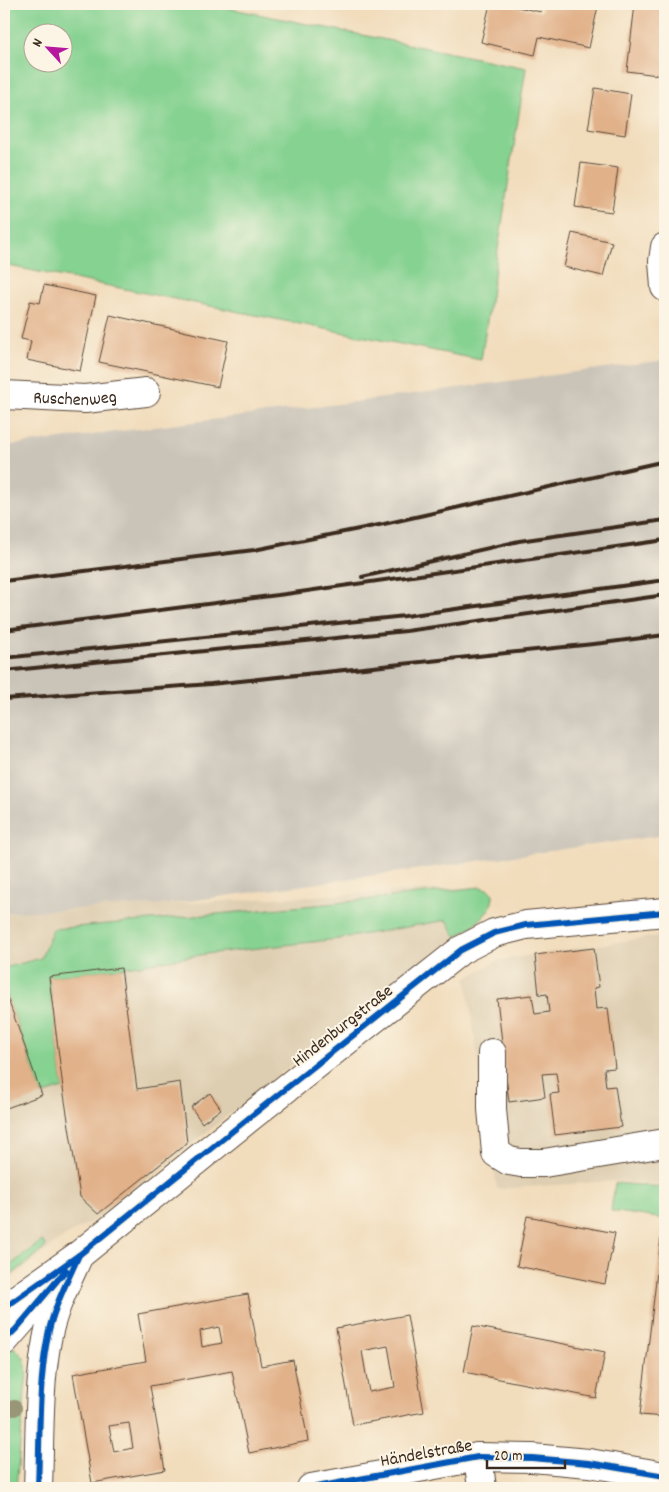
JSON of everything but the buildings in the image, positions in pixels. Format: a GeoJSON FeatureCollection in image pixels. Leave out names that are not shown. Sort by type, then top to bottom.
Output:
{"type":"FeatureCollection","features":[{"type":"Feature","properties":{"kind":"street"},"geometry":{"type":"LineString","coordinates":[[665,247],[663,261],[665,286]]}},
{"type":"Feature","properties":{"kind":"street","name":"Ruschenweg"},"geometry":{"type":"LineString","coordinates":[[4,395],[86,399],[146,392]]}},
{"type":"Feature","properties":{"kind":"street","name":"Hindenburgstraße"},"geometry":{"type":"LineString","coordinates":[[4,1308],[79,1254],[461,950],[494,933],[526,924],[665,912]]}},
{"type":"Feature","properties":{"kind":"street"},"geometry":{"type":"LineString","coordinates":[[492,1053],[492,1109],[496,1153],[509,1161],[544,1163],[665,1143]]}},
{"type":"Feature","properties":{"kind":"street","name":"Hindenburgstraße"},"geometry":{"type":"LineString","coordinates":[[4,1341],[79,1254]]}},
{"type":"Feature","properties":{"kind":"street","name":"Hindenburgstraße"},"geometry":{"type":"LineString","coordinates":[[38,1488],[42,1376],[47,1338],[57,1307],[79,1254]]}},
{"type":"Feature","properties":{"kind":"street"},"geometry":{"type":"LineString","coordinates":[[478,1457],[482,1488]]}},
{"type":"Feature","properties":{"kind":"street","name":"Händelstraße"},"geometry":{"type":"LineString","coordinates":[[311,1488],[478,1457],[532,1458],[589,1463],[665,1476]]}},
{"type":"Feature","properties":{"kind":"shaded area"},"geometry":{"type":"Polygon","coordinates":[[[665,360],[665,835],[168,904],[4,913],[4,446],[354,402],[665,360]]]}},
{"type":"Feature","properties":{"kind":"shaded area"},"geometry":{"type":"Polygon","coordinates":[[[480,887],[488,889],[493,894],[493,901],[478,923],[423,960],[100,1217],[62,1238],[4,1284],[4,913],[480,887]]]}},
{"type":"Feature","properties":{"kind":"shaded area"},"geometry":{"type":"Polygon","coordinates":[[[665,935],[665,1184],[614,1181],[497,1189],[466,978],[499,960],[665,935]]]}},
{"type":"Feature","properties":{"kind":"green space"},"geometry":{"type":"Polygon","coordinates":[[[4,4],[208,4],[526,68],[481,360],[4,265],[4,4]]]}},
{"type":"Feature","properties":{"kind":"green space"},"geometry":{"type":"Polygon","coordinates":[[[480,887],[488,889],[493,894],[490,908],[481,919],[456,937],[447,920],[338,939],[206,954],[121,968],[49,977],[63,1088],[42,1095],[4,987],[4,968],[41,958],[53,929],[337,903],[480,887]]]}},
{"type":"Feature","properties":{"kind":"green space"},"geometry":{"type":"Polygon","coordinates":[[[615,1183],[665,1187],[665,1219],[611,1211],[615,1183]]]}},
{"type":"Feature","properties":{"kind":"green space"},"geometry":{"type":"Polygon","coordinates":[[[42,1241],[46,1244],[45,1248],[4,1281],[4,1270],[42,1241]]]}},
{"type":"Feature","properties":{"kind":"green space"},"geometry":{"type":"Polygon","coordinates":[[[14,1347],[24,1358],[27,1372],[16,1488],[4,1488],[4,1353],[14,1347]]]}},
{"type":"Feature","properties":{"kind":"railway"},"geometry":{"type":"LineString","coordinates":[[4,581],[254,550],[384,524],[665,461]]}},
{"type":"Feature","properties":{"kind":"railway"},"geometry":{"type":"LineString","coordinates":[[362,577],[519,541],[665,520]]}},
{"type":"Feature","properties":{"kind":"railway"},"geometry":{"type":"LineString","coordinates":[[4,630],[286,594],[665,540]]}},
{"type":"Feature","properties":{"kind":"railway"},"geometry":{"type":"LineString","coordinates":[[4,658],[405,616],[665,580]]}},
{"type":"Feature","properties":{"kind":"railway"},"geometry":{"type":"LineString","coordinates":[[4,671],[406,631],[665,595]]}},
{"type":"Feature","properties":{"kind":"railway"},"geometry":{"type":"LineString","coordinates":[[4,699],[211,684],[665,635]]}},
{"type":"Feature","properties":{"kind":"cycle path"},"geometry":{"type":"LineString","coordinates":[[4,1308],[79,1255],[461,950],[494,933],[526,925],[665,912]]}},
{"type":"Feature","properties":{"kind":"cycle path"},"geometry":{"type":"LineString","coordinates":[[38,1488],[41,1395],[47,1340],[56,1307],[79,1255]]}},
{"type":"Feature","properties":{"kind":"cycle path"},"geometry":{"type":"LineString","coordinates":[[4,1341],[66,1270]]}},
{"type":"Feature","properties":{"kind":"cycle path"},"geometry":{"type":"LineString","coordinates":[[311,1488],[478,1457],[532,1458],[589,1463],[665,1476]]}}]}
